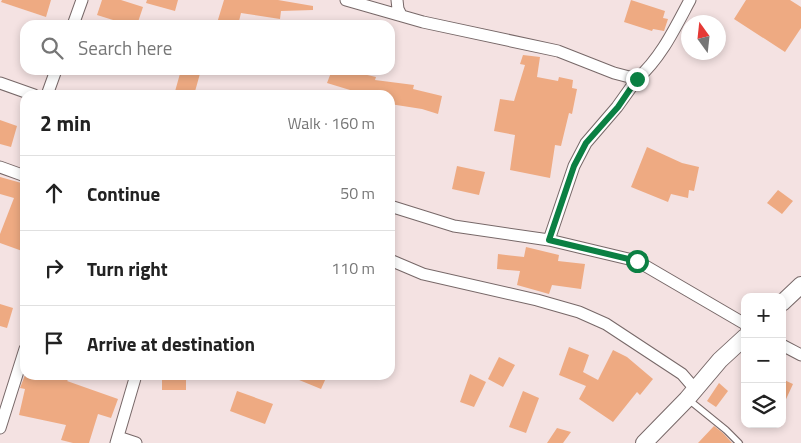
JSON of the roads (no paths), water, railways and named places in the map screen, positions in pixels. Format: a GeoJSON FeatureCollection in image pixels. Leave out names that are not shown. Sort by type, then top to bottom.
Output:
{"type":"FeatureCollection","features":[{"type":"Feature","properties":{"kind":"street"},"geometry":{"type":"LineString","coordinates":[[75,20],[82,0]]}},
{"type":"Feature","properties":{"kind":"street"},"geometry":{"type":"LineString","coordinates":[[346,0],[401,16],[558,51],[614,73],[637,79]]}},
{"type":"Feature","properties":{"kind":"street"},"geometry":{"type":"LineString","coordinates":[[397,0],[401,16]]}},
{"type":"Feature","properties":{"kind":"street"},"geometry":{"type":"LineString","coordinates":[[549,240],[574,166],[586,143],[618,107],[637,79],[649,68],[675,28],[690,0]]}},
{"type":"Feature","properties":{"kind":"street"},"geometry":{"type":"LineString","coordinates":[[49,90],[54,75]]}},
{"type":"Feature","properties":{"kind":"street"},"geometry":{"type":"LineString","coordinates":[[0,83],[20,90]]}},
{"type":"Feature","properties":{"kind":"street"},"geometry":{"type":"LineString","coordinates":[[0,167],[20,174]]}},
{"type":"Feature","properties":{"kind":"street"},"geometry":{"type":"LineString","coordinates":[[395,208],[454,226],[549,240],[637,261],[741,322]]}},
{"type":"Feature","properties":{"kind":"street"},"geometry":{"type":"LineString","coordinates":[[395,262],[423,274],[537,300],[579,312],[606,324],[682,374],[691,394]]}},
{"type":"Feature","properties":{"kind":"street"},"geometry":{"type":"LineString","coordinates":[[786,299],[801,285]]}},
{"type":"Feature","properties":{"kind":"street"},"geometry":{"type":"LineString","coordinates":[[644,443],[691,394],[720,360],[744,338]]}},
{"type":"Feature","properties":{"kind":"street"},"geometry":{"type":"LineString","coordinates":[[786,347],[801,355]]}},
{"type":"Feature","properties":{"kind":"street"},"geometry":{"type":"LineString","coordinates":[[0,428],[20,365]]}},
{"type":"Feature","properties":{"kind":"street"},"geometry":{"type":"LineString","coordinates":[[135,380],[117,440],[136,443]]}},
{"type":"Feature","properties":{"kind":"lane"},"geometry":{"type":"LineString","coordinates":[[691,394],[739,443]]}}]}
